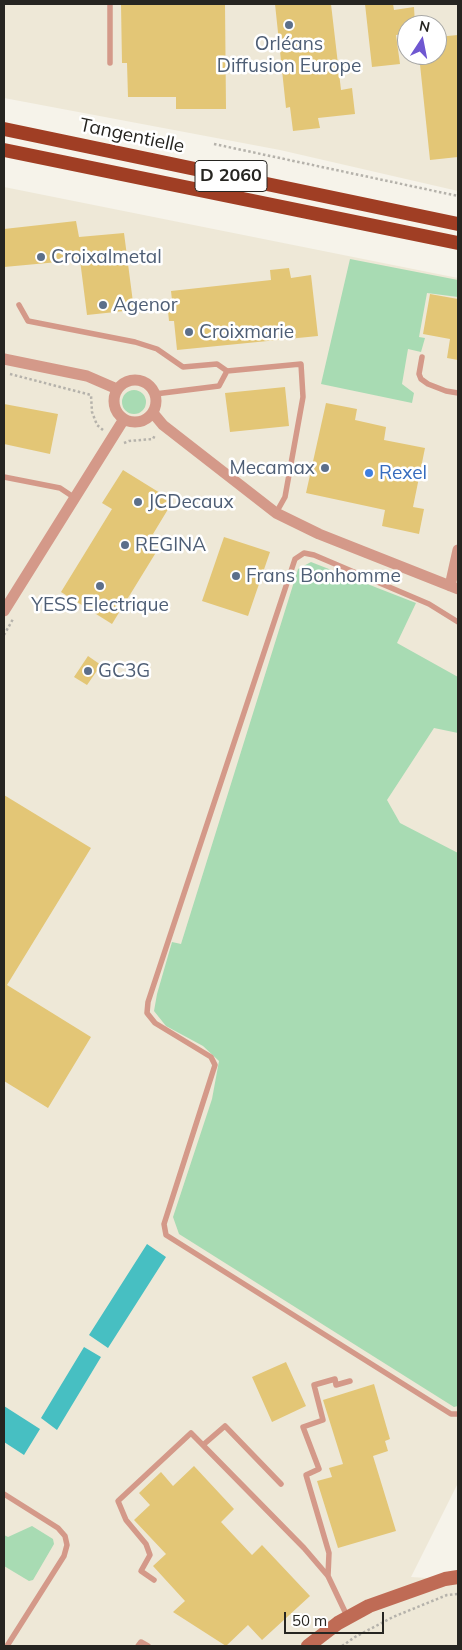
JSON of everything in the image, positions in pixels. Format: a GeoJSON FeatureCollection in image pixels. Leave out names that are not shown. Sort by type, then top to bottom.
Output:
{"type":"FeatureCollection","features":[{"type":"Feature","properties":{"kind":"highway","name":"Tangentielle"},"geometry":{"type":"LineString","coordinates":[[4,129],[458,224]]}},
{"type":"Feature","properties":{"kind":"highway","name":"Tangentielle"},"geometry":{"type":"LineString","coordinates":[[4,150],[458,243]]}},
{"type":"Feature","properties":{"kind":"main road"},"geometry":{"type":"LineString","coordinates":[[308,1646],[338,1623],[369,1606],[444,1579],[458,1578]]}},
{"type":"Feature","properties":{"kind":"street"},"geometry":{"type":"LineString","coordinates":[[4,359],[87,376],[117,389]]}},
{"type":"Feature","properties":{"kind":"street"},"geometry":{"type":"LineString","coordinates":[[134,379],[147,383],[155,394],[156,400],[153,413],[140,422],[124,419],[115,409],[114,395],[117,389],[134,379]]}},
{"type":"Feature","properties":{"kind":"street"},"geometry":{"type":"LineString","coordinates":[[153,413],[163,425],[276,513],[319,534],[454,587],[458,550]]}},
{"type":"Feature","properties":{"kind":"street"},"geometry":{"type":"LineString","coordinates":[[4,611],[124,419]]}},
{"type":"Feature","properties":{"kind":"lane"},"geometry":{"type":"LineString","coordinates":[[110,4],[110,64]]}},
{"type":"Feature","properties":{"kind":"lane"},"geometry":{"type":"LineString","coordinates":[[20,305],[28,321],[157,348],[183,367],[217,364],[227,371],[301,364],[303,397],[285,497],[276,513]]}},
{"type":"Feature","properties":{"kind":"lane"},"geometry":{"type":"LineString","coordinates":[[422,357],[419,374],[422,379],[437,387],[458,393]]}},
{"type":"Feature","properties":{"kind":"lane"},"geometry":{"type":"LineString","coordinates":[[155,394],[219,386],[227,371]]}},
{"type":"Feature","properties":{"kind":"lane"},"geometry":{"type":"LineString","coordinates":[[4,477],[60,488],[75,498]]}},
{"type":"Feature","properties":{"kind":"lane"},"geometry":{"type":"LineString","coordinates":[[458,622],[429,604],[314,555],[304,553],[295,559],[148,1002],[147,1013],[155,1023],[211,1057],[214,1065],[164,1224],[166,1235],[451,1414],[458,1414]]}},
{"type":"Feature","properties":{"kind":"lane"},"geometry":{"type":"LineString","coordinates":[[328,1576],[329,1553],[306,1475],[319,1469],[303,1427],[323,1420],[314,1385],[334,1379],[336,1385],[350,1382]]}},
{"type":"Feature","properties":{"kind":"lane"},"geometry":{"type":"LineString","coordinates":[[203,1445],[225,1426],[281,1484]]}},
{"type":"Feature","properties":{"kind":"lane"},"geometry":{"type":"LineString","coordinates":[[154,1580],[141,1571],[150,1555],[146,1544],[126,1520],[118,1501],[191,1433],[304,1548],[328,1576],[348,1618]]}},
{"type":"Feature","properties":{"kind":"lane"},"geometry":{"type":"LineString","coordinates":[[4,1494],[58,1528],[65,1536],[67,1545],[64,1556],[7,1646]]}},
{"type":"Feature","properties":{"kind":"lane"},"geometry":{"type":"LineString","coordinates":[[138,1646],[140,1642],[148,1646]]}},
{"type":"Feature","properties":{"kind":"path"},"geometry":{"type":"LineString","coordinates":[[214,144],[458,196]]}},
{"type":"Feature","properties":{"kind":"path"},"geometry":{"type":"LineString","coordinates":[[6,373],[91,395],[92,412],[97,425],[105,431]]}},
{"type":"Feature","properties":{"kind":"path"},"geometry":{"type":"LineString","coordinates":[[342,1646],[354,1637],[393,1617],[448,1595],[458,1594]]}},
{"type":"Feature","properties":{"kind":"shaded area"},"geometry":{"type":"Polygon","coordinates":[[[4,4],[458,4],[458,191],[280,150],[4,98],[4,4]]]}},
{"type":"Feature","properties":{"kind":"shaded area"},"geometry":{"type":"Polygon","coordinates":[[[4,187],[458,278],[458,1483],[411,1577],[458,1580],[458,1646],[4,1646],[4,187]]]}},
{"type":"Feature","properties":{"kind":"green space"},"geometry":{"type":"Polygon","coordinates":[[[350,259],[458,280],[458,297],[427,293],[419,337],[425,338],[421,352],[408,349],[402,384],[414,393],[412,403],[321,384],[350,259]]]}},
{"type":"Feature","properties":{"kind":"green space"},"geometry":{"type":"Polygon","coordinates":[[[134,390],[139,391],[145,397],[145,407],[139,413],[134,414],[129,413],[123,407],[122,402],[123,397],[129,391],[134,390]]]}},
{"type":"Feature","properties":{"kind":"green space"},"geometry":{"type":"Polygon","coordinates":[[[311,562],[416,603],[397,643],[458,677],[458,733],[434,728],[387,800],[400,823],[458,853],[458,1406],[454,1407],[179,1234],[173,1217],[212,1099],[219,1061],[203,1046],[166,1026],[154,1011],[157,994],[172,942],[181,944],[298,569],[311,562]]]}},
{"type":"Feature","properties":{"kind":"green space"},"geometry":{"type":"Polygon","coordinates":[[[32,1526],[53,1539],[54,1544],[33,1580],[29,1581],[4,1566],[4,1535],[8,1537],[32,1526]]]}},
{"type":"Feature","properties":{"kind":"water"},"geometry":{"type":"Polygon","coordinates":[[[147,1244],[166,1257],[108,1348],[89,1335],[147,1244]]]}},
{"type":"Feature","properties":{"kind":"water"},"geometry":{"type":"Polygon","coordinates":[[[84,1347],[101,1357],[57,1430],[41,1418],[84,1347]]]}},
{"type":"Feature","properties":{"kind":"water"},"geometry":{"type":"Polygon","coordinates":[[[4,1406],[40,1429],[24,1455],[4,1442],[4,1406]]]}},
{"type":"Feature","properties":{"kind":"building"},"geometry":{"type":"Polygon","coordinates":[[[121,4],[225,4],[226,109],[176,109],[176,97],[128,97],[127,63],[122,63],[121,4]]]}},
{"type":"Feature","properties":{"kind":"building"},"geometry":{"type":"Polygon","coordinates":[[[275,4],[331,4],[341,90],[352,88],[355,114],[318,118],[320,128],[293,131],[290,107],[286,108],[275,4]]]}},
{"type":"Feature","properties":{"kind":"building"},"geometry":{"type":"Polygon","coordinates":[[[365,4],[393,4],[394,10],[414,7],[414,15],[397,15],[397,64],[372,67],[365,4]]]}},
{"type":"Feature","properties":{"kind":"building"},"geometry":{"type":"Polygon","coordinates":[[[458,35],[458,157],[430,160],[420,65],[447,65],[447,36],[458,35]]]}},
{"type":"Feature","properties":{"kind":"building"},"geometry":{"type":"Polygon","coordinates":[[[76,221],[79,237],[124,233],[134,310],[87,315],[80,260],[4,267],[4,229],[76,221]]]}},
{"type":"Feature","properties":{"kind":"building"},"geometry":{"type":"Polygon","coordinates":[[[289,268],[291,278],[311,275],[318,336],[177,350],[174,321],[169,321],[167,301],[172,300],[171,291],[271,280],[270,270],[289,268]]]}},
{"type":"Feature","properties":{"kind":"building"},"geometry":{"type":"Polygon","coordinates":[[[430,294],[458,299],[458,360],[447,358],[450,339],[423,334],[430,294]]]}},
{"type":"Feature","properties":{"kind":"building"},"geometry":{"type":"Polygon","coordinates":[[[285,387],[289,426],[230,432],[225,393],[285,387]]]}},
{"type":"Feature","properties":{"kind":"building"},"geometry":{"type":"Polygon","coordinates":[[[326,403],[357,409],[355,420],[386,427],[384,440],[425,448],[413,507],[424,509],[419,534],[382,526],[385,510],[306,493],[326,403]]]}},
{"type":"Feature","properties":{"kind":"building"},"geometry":{"type":"Polygon","coordinates":[[[4,404],[58,414],[50,454],[4,444],[4,404]]]}},
{"type":"Feature","properties":{"kind":"building"},"geometry":{"type":"Polygon","coordinates":[[[123,470],[173,501],[153,534],[163,541],[112,624],[61,592],[112,509],[102,503],[123,470]]]}},
{"type":"Feature","properties":{"kind":"building","name":"Frans Bonhomme"},"geometry":{"type":"Polygon","coordinates":[[[224,537],[270,552],[248,616],[202,601],[224,537]]]}},
{"type":"Feature","properties":{"kind":"building","name":"GC3G"},"geometry":{"type":"Polygon","coordinates":[[[88,656],[101,665],[87,685],[74,677],[88,656]]]}},
{"type":"Feature","properties":{"kind":"building"},"geometry":{"type":"Polygon","coordinates":[[[4,795],[91,848],[7,985],[91,1037],[48,1108],[4,1081],[4,795]]]}},
{"type":"Feature","properties":{"kind":"building"},"geometry":{"type":"Polygon","coordinates":[[[286,1362],[306,1406],[272,1422],[252,1377],[286,1362]]]}},
{"type":"Feature","properties":{"kind":"building"},"geometry":{"type":"Polygon","coordinates":[[[374,1384],[390,1439],[385,1441],[388,1451],[373,1456],[396,1531],[338,1548],[317,1481],[332,1477],[329,1468],[343,1464],[323,1400],[374,1384]]]}},
{"type":"Feature","properties":{"kind":"building"},"geometry":{"type":"Polygon","coordinates":[[[194,1466],[234,1509],[221,1522],[252,1555],[262,1545],[310,1596],[262,1640],[248,1625],[226,1646],[173,1612],[185,1601],[153,1566],[166,1554],[134,1520],[150,1505],[139,1493],[161,1472],[173,1486],[194,1466]]]}},
{"type":"Feature","properties":{"kind":"place","name":"Orléans Diffusion Europe"},"geometry":{"type":"Point","coordinates":[289,25]}},
{"type":"Feature","properties":{"kind":"place","name":"Croixalmetal"},"geometry":{"type":"Point","coordinates":[41,257]}},
{"type":"Feature","properties":{"kind":"place","name":"Agenor"},"geometry":{"type":"Point","coordinates":[103,305]}},
{"type":"Feature","properties":{"kind":"place","name":"Croixmarie"},"geometry":{"type":"Point","coordinates":[189,332]}},
{"type":"Feature","properties":{"kind":"place","name":"Mecamax"},"geometry":{"type":"Point","coordinates":[325,468]}},
{"type":"Feature","properties":{"kind":"place","name":"Rexel"},"geometry":{"type":"Point","coordinates":[369,473]}},
{"type":"Feature","properties":{"kind":"place","name":"JCDecaux"},"geometry":{"type":"Point","coordinates":[138,502]}},
{"type":"Feature","properties":{"kind":"place","name":"REGINA"},"geometry":{"type":"Point","coordinates":[125,545]}},
{"type":"Feature","properties":{"kind":"place","name":"Frans Bonhomme"},"geometry":{"type":"Point","coordinates":[236,576]}},
{"type":"Feature","properties":{"kind":"place","name":"YESS Electrique"},"geometry":{"type":"Point","coordinates":[100,586]}},
{"type":"Feature","properties":{"kind":"place","name":"GC3G"},"geometry":{"type":"Point","coordinates":[88,671]}}]}
